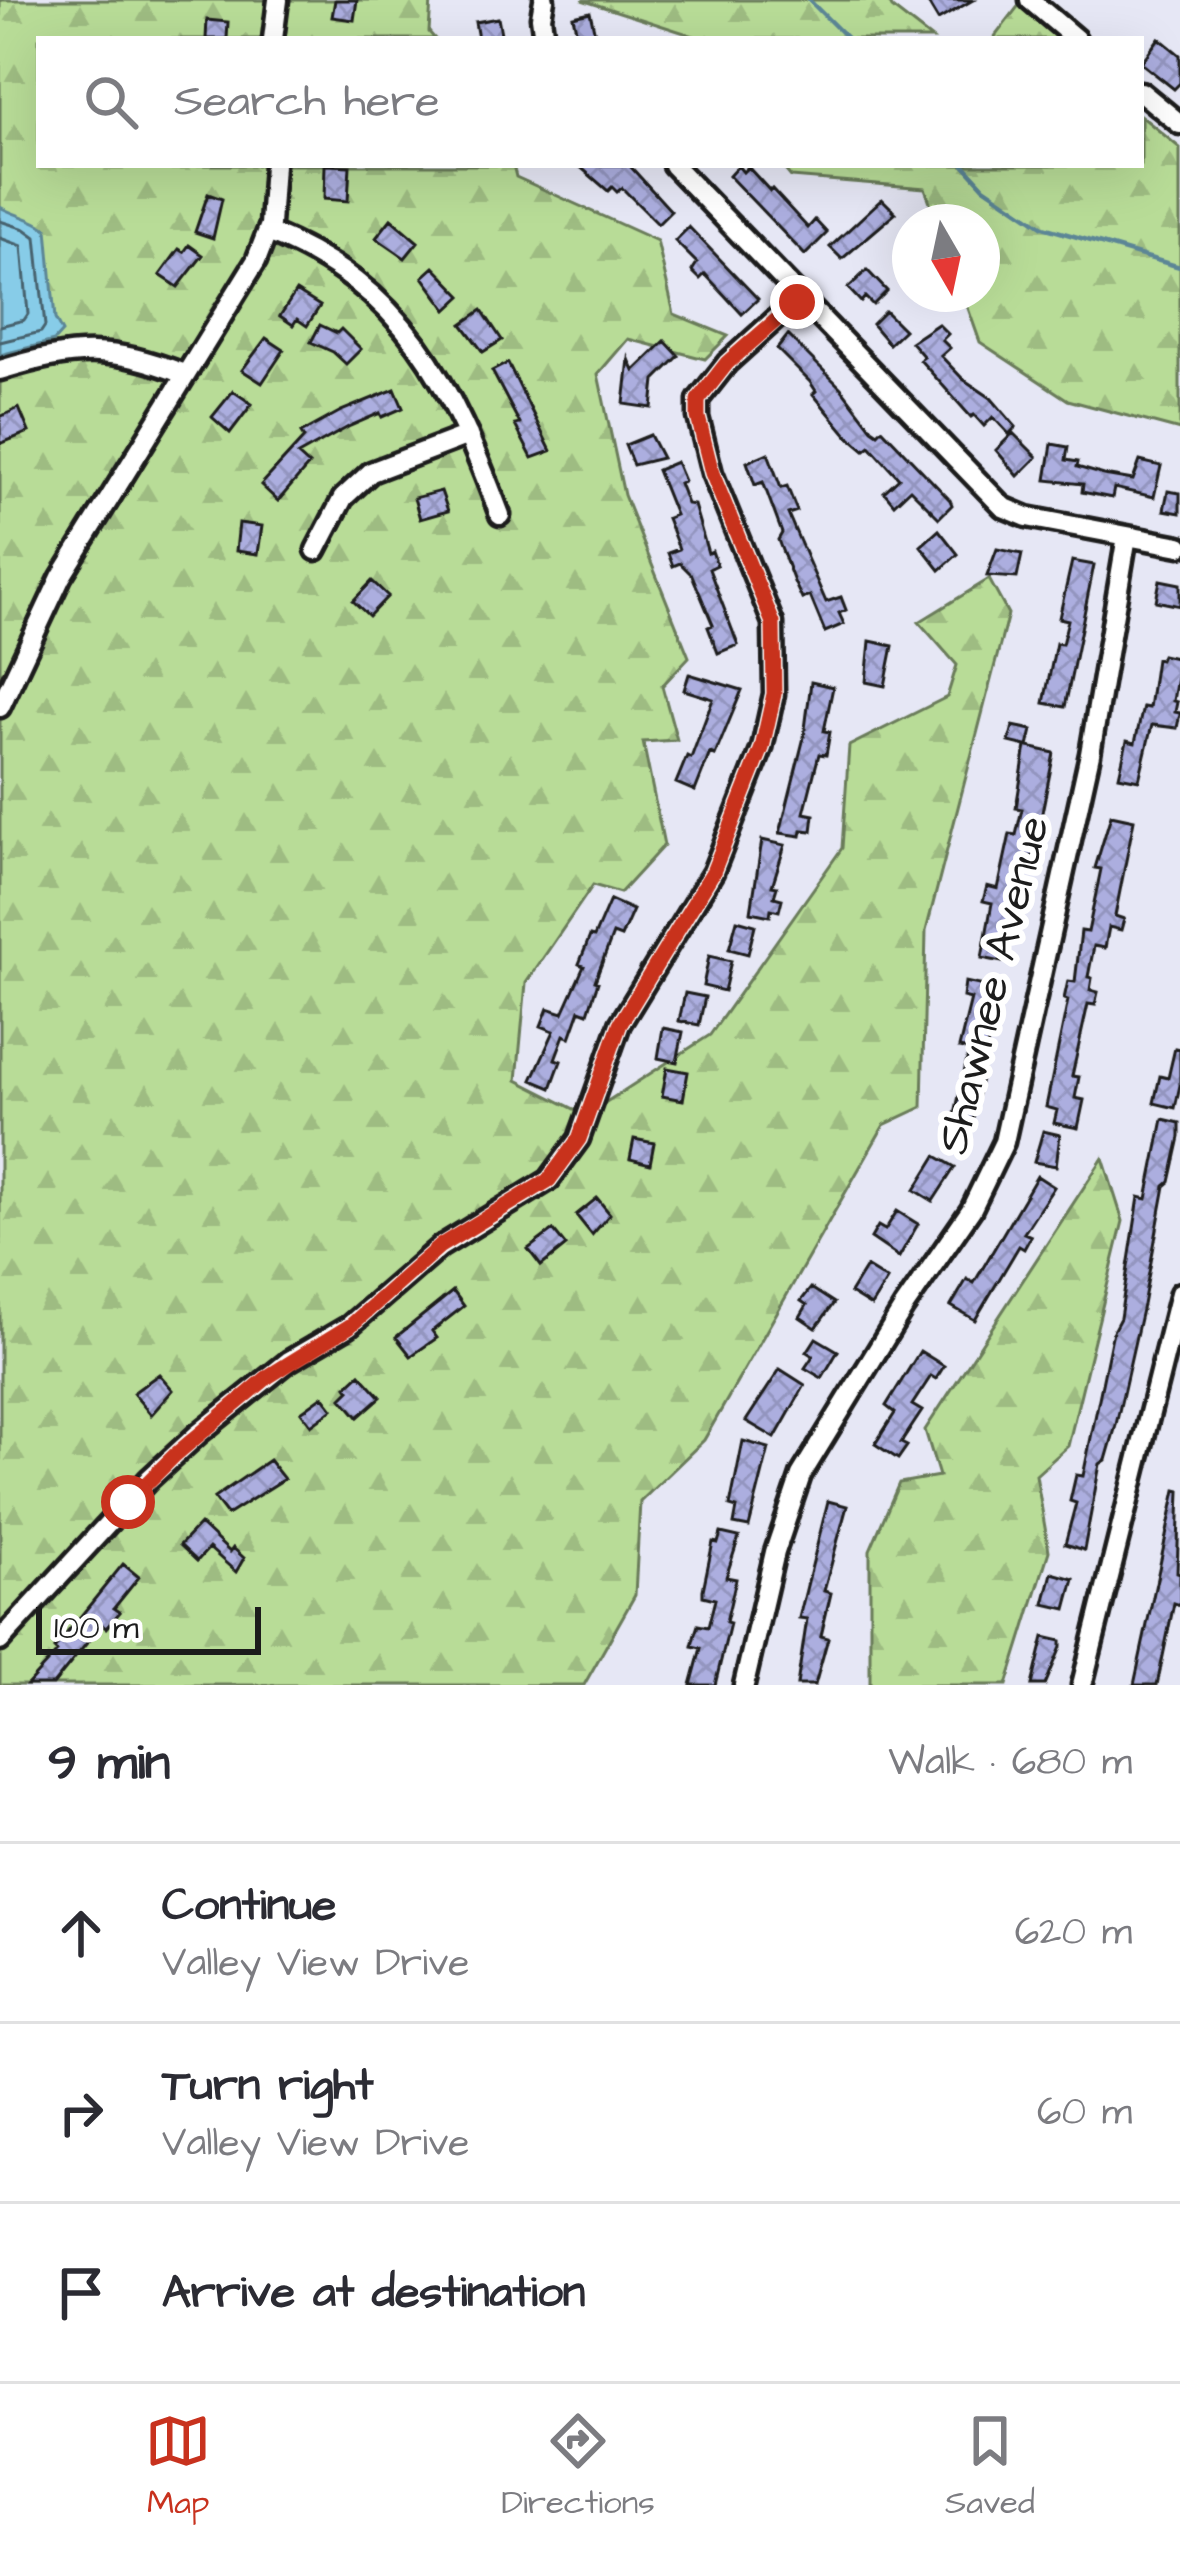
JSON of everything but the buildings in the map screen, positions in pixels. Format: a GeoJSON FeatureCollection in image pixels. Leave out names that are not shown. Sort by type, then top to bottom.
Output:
{"type":"FeatureCollection","features":[{"type":"Feature","properties":{"kind":"street"},"geometry":{"type":"LineString","coordinates":[[273,36],[278,0]]}},
{"type":"Feature","properties":{"kind":"street"},"geometry":{"type":"LineString","coordinates":[[544,0],[544,36]]}},
{"type":"Feature","properties":{"kind":"street"},"geometry":{"type":"LineString","coordinates":[[1030,0],[1072,36]]}},
{"type":"Feature","properties":{"kind":"street"},"geometry":{"type":"LineString","coordinates":[[1144,94],[1180,124]]}},
{"type":"Feature","properties":{"kind":"street"},"geometry":{"type":"LineString","coordinates":[[0,707],[61,577],[184,374],[238,296],[268,232],[274,168]]}},
{"type":"Feature","properties":{"kind":"street"},"geometry":{"type":"LineString","coordinates":[[676,168],[1003,507],[1027,518],[1180,546]]}},
{"type":"Feature","properties":{"kind":"street"},"geometry":{"type":"LineString","coordinates":[[268,232],[309,249],[362,283],[404,326],[437,371],[500,515]]}},
{"type":"Feature","properties":{"kind":"street"},"geometry":{"type":"LineString","coordinates":[[0,1641],[149,1479],[198,1434],[289,1361],[350,1326],[414,1265],[549,1180],[579,1139],[620,1024],[713,872],[762,748],[774,694],[773,623],[708,459],[698,400],[727,363],[799,298]]}},
{"type":"Feature","properties":{"kind":"street"},"geometry":{"type":"LineString","coordinates":[[0,370],[56,353],[93,351],[138,357],[184,374]]}},
{"type":"Feature","properties":{"kind":"street"},"geometry":{"type":"LineString","coordinates":[[316,550],[343,498],[371,472],[468,435]]}},
{"type":"Feature","properties":{"kind":"street","name":"Shawnee Avenue"},"geometry":{"type":"LineString","coordinates":[[744,1685],[775,1552],[801,1475],[904,1307],[971,1210],[1004,1142],[1090,754],[1127,536]]}},
{"type":"Feature","properties":{"kind":"street"},"geometry":{"type":"LineString","coordinates":[[1082,1685],[1180,1293]]}},
{"type":"Feature","properties":{"kind":"green space"},"geometry":{"type":"Polygon","coordinates":[[[0,0],[431,0],[432,36],[36,36],[36,168],[514,168],[516,177],[657,241],[674,314],[728,336],[705,359],[628,339],[598,374],[624,495],[689,657],[662,686],[677,740],[643,742],[664,845],[620,893],[593,885],[526,983],[517,1080],[586,1115],[710,1035],[842,848],[849,746],[947,697],[957,665],[919,622],[989,579],[1008,614],[926,931],[922,1107],[884,1125],[704,1440],[640,1502],[635,1595],[584,1685],[0,1685],[0,0]]]}},
{"type":"Feature","properties":{"kind":"green space"},"geometry":{"type":"Polygon","coordinates":[[[582,0],[888,0],[928,36],[694,36],[582,0]]]}},
{"type":"Feature","properties":{"kind":"green space"},"geometry":{"type":"Polygon","coordinates":[[[1023,0],[1074,36],[995,36],[1023,0]]]}},
{"type":"Feature","properties":{"kind":"green space"},"geometry":{"type":"Polygon","coordinates":[[[1144,118],[1180,148],[1180,430],[1068,400],[980,342],[969,312],[1000,312],[1000,204],[931,204],[925,188],[791,177],[784,168],[1144,168],[1144,118]]]}},
{"type":"Feature","properties":{"kind":"green space"},"geometry":{"type":"Polygon","coordinates":[[[1103,1158],[1123,1221],[1068,1446],[1036,1475],[1049,1551],[1007,1685],[870,1685],[870,1550],[899,1483],[939,1476],[925,1430],[1103,1158]]]}},
{"type":"Feature","properties":{"kind":"water"},"geometry":{"type":"Polygon","coordinates":[[[0,207],[47,229],[55,319],[62,332],[54,341],[0,355],[0,207]]]}},
{"type":"Feature","properties":{"kind":"waterway"},"geometry":{"type":"LineString","coordinates":[[809,0],[845,36]]}},
{"type":"Feature","properties":{"kind":"waterway"},"geometry":{"type":"LineString","coordinates":[[967,168],[984,187],[1043,227],[1180,267]]}},
{"type":"Feature","properties":{"kind":"route"},"geometry":{"type":"LineString","coordinates":[[128,1502],[198,1434],[289,1361],[350,1326],[414,1265],[549,1180],[579,1139],[620,1024],[713,872],[762,748],[774,694],[773,623],[712,473],[698,400],[727,363],[797,302]]}}]}
